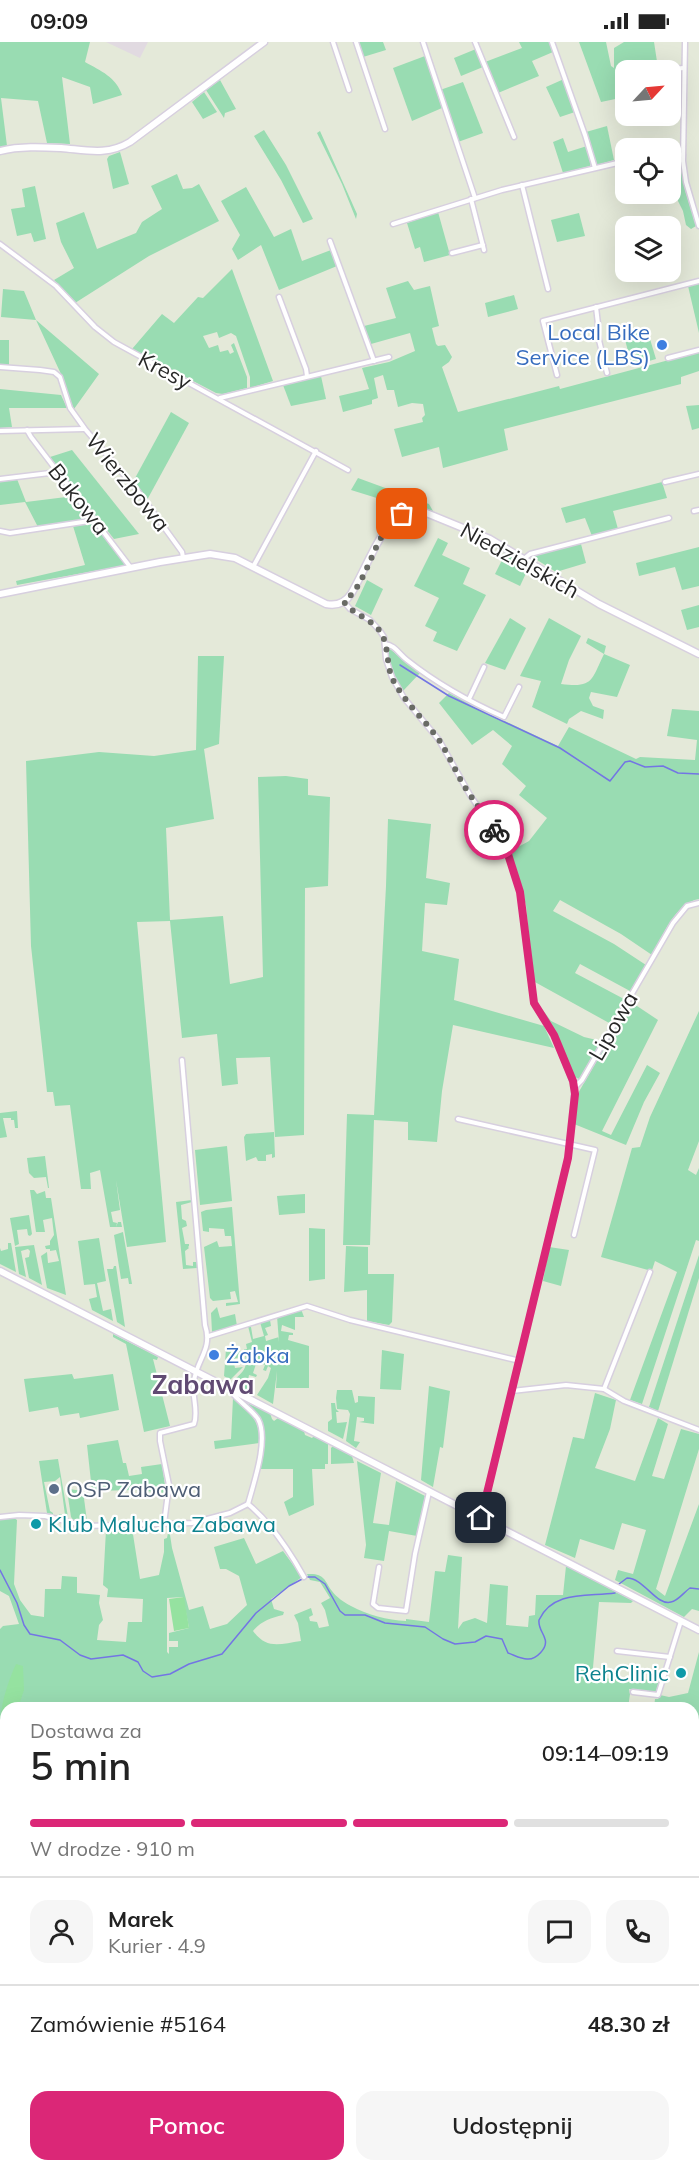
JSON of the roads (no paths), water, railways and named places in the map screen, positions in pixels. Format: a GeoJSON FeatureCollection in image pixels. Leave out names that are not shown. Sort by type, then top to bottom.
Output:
{"type":"FeatureCollection","features":[{"type":"Feature","properties":{"kind":"street"},"geometry":{"type":"LineString","coordinates":[[0,151],[43,147],[103,152],[120,148],[264,42]]}},
{"type":"Feature","properties":{"kind":"street"},"geometry":{"type":"LineString","coordinates":[[333,42],[349,90]]}},
{"type":"Feature","properties":{"kind":"street"},"geometry":{"type":"LineString","coordinates":[[356,42],[385,129]]}},
{"type":"Feature","properties":{"kind":"street"},"geometry":{"type":"LineString","coordinates":[[423,42],[473,198],[483,248],[452,253]]}},
{"type":"Feature","properties":{"kind":"street"},"geometry":{"type":"LineString","coordinates":[[475,42],[514,137]]}},
{"type":"Feature","properties":{"kind":"street"},"geometry":{"type":"LineString","coordinates":[[552,42],[595,168]]}},
{"type":"Feature","properties":{"kind":"street"},"geometry":{"type":"LineString","coordinates":[[685,42],[683,155],[686,182],[699,226]]}},
{"type":"Feature","properties":{"kind":"street"},"geometry":{"type":"LineString","coordinates":[[393,224],[473,198],[615,163]]}},
{"type":"Feature","properties":{"kind":"street"},"geometry":{"type":"LineString","coordinates":[[522,185],[548,289]]}},
{"type":"Feature","properties":{"kind":"street"},"geometry":{"type":"LineString","coordinates":[[330,241],[374,361]]}},
{"type":"Feature","properties":{"kind":"street","name":"Kresy"},"geometry":{"type":"LineString","coordinates":[[0,244],[56,286],[95,327],[114,342],[348,470]]}},
{"type":"Feature","properties":{"kind":"street"},"geometry":{"type":"LineString","coordinates":[[557,375],[543,321],[699,281]]}},
{"type":"Feature","properties":{"kind":"street"},"geometry":{"type":"LineString","coordinates":[[279,297],[307,376]]}},
{"type":"Feature","properties":{"kind":"street"},"geometry":{"type":"LineString","coordinates":[[596,307],[597,332],[608,373]]}},
{"type":"Feature","properties":{"kind":"street"},"geometry":{"type":"LineString","coordinates":[[669,358],[699,350]]}},
{"type":"Feature","properties":{"kind":"street"},"geometry":{"type":"LineString","coordinates":[[219,398],[389,357]]}},
{"type":"Feature","properties":{"kind":"street","name":"Wierzbowa"},"geometry":{"type":"LineString","coordinates":[[0,367],[54,372],[60,377],[69,408],[137,490],[182,552],[183,557]]}},
{"type":"Feature","properties":{"kind":"street"},"geometry":{"type":"LineString","coordinates":[[0,431],[85,429]]}},
{"type":"Feature","properties":{"kind":"street","name":"Bukowa"},"geometry":{"type":"LineString","coordinates":[[27,430],[131,568]]}},
{"type":"Feature","properties":{"kind":"street"},"geometry":{"type":"LineString","coordinates":[[254,567],[316,452]]}},
{"type":"Feature","properties":{"kind":"street"},"geometry":{"type":"LineString","coordinates":[[0,479],[58,472]]}},
{"type":"Feature","properties":{"kind":"street"},"geometry":{"type":"LineString","coordinates":[[665,482],[699,474]]}},
{"type":"Feature","properties":{"kind":"street","name":"Niedzielskich"},"geometry":{"type":"LineString","coordinates":[[344,602],[351,594],[392,522],[408,511],[419,510],[439,516],[490,539],[599,604],[699,654]]}},
{"type":"Feature","properties":{"kind":"street"},"geometry":{"type":"LineString","coordinates":[[525,558],[530,554],[669,518]]}},
{"type":"Feature","properties":{"kind":"street"},"geometry":{"type":"LineString","coordinates":[[0,531],[10,533],[96,520]]}},
{"type":"Feature","properties":{"kind":"street"},"geometry":{"type":"LineString","coordinates":[[0,594],[183,557],[210,554],[224,556],[254,567],[326,604],[334,605],[344,602],[380,631],[392,677],[404,698],[439,740],[470,795],[506,848],[522,901],[534,1003],[554,1035],[575,1087],[570,1144],[481,1518]]}},
{"type":"Feature","properties":{"kind":"street"},"geometry":{"type":"LineString","coordinates":[[385,644],[391,645],[420,670],[504,717],[519,687]]}},
{"type":"Feature","properties":{"kind":"street"},"geometry":{"type":"LineString","coordinates":[[469,699],[484,667]]}},
{"type":"Feature","properties":{"kind":"street","name":"Lipowa"},"geometry":{"type":"LineString","coordinates":[[575,1087],[582,1080],[673,924],[687,906],[699,903]]}},
{"type":"Feature","properties":{"kind":"street"},"geometry":{"type":"LineString","coordinates":[[164,1524],[169,1485],[160,1433],[194,1424],[196,1418],[194,1381],[209,1336],[205,1325],[182,1060]]}},
{"type":"Feature","properties":{"kind":"street"},"geometry":{"type":"LineString","coordinates":[[458,1119],[595,1150],[574,1234]]}},
{"type":"Feature","properties":{"kind":"street"},"geometry":{"type":"LineString","coordinates":[[0,1271],[699,1630]]}},
{"type":"Feature","properties":{"kind":"street"},"geometry":{"type":"LineString","coordinates":[[604,1389],[650,1272]]}},
{"type":"Feature","properties":{"kind":"street"},"geometry":{"type":"LineString","coordinates":[[209,1336],[307,1306],[361,1323],[520,1361]]}},
{"type":"Feature","properties":{"kind":"street"},"geometry":{"type":"LineString","coordinates":[[512,1391],[566,1385],[604,1389],[624,1401],[699,1430]]}},
{"type":"Feature","properties":{"kind":"street"},"geometry":{"type":"LineString","coordinates":[[234,1391],[234,1395],[252,1412],[260,1425],[261,1442],[258,1465],[248,1504]]}},
{"type":"Feature","properties":{"kind":"street"},"geometry":{"type":"LineString","coordinates":[[379,1567],[373,1604],[378,1608],[406,1611],[415,1554],[429,1492]]}},
{"type":"Feature","properties":{"kind":"street"},"geometry":{"type":"LineString","coordinates":[[0,1517],[45,1516],[85,1526],[192,1523],[215,1518],[248,1504]]}},
{"type":"Feature","properties":{"kind":"street"},"geometry":{"type":"LineString","coordinates":[[248,1504],[261,1514],[294,1559],[304,1577]]}},
{"type":"Feature","properties":{"kind":"street"},"geometry":{"type":"LineString","coordinates":[[633,1692],[658,1695],[681,1621]]}},
{"type":"Feature","properties":{"kind":"street"},"geometry":{"type":"LineString","coordinates":[[617,1651],[670,1657]]}},
{"type":"Feature","properties":{"kind":"waterway"},"geometry":{"type":"LineString","coordinates":[[400,665],[449,696],[560,748],[610,781],[625,762],[630,761],[645,767],[663,766],[678,773],[699,774]]}},
{"type":"Feature","properties":{"kind":"waterway"},"geometry":{"type":"LineString","coordinates":[[0,1570],[30,1634],[60,1640],[80,1655],[91,1659],[123,1655],[138,1662],[143,1671],[152,1677],[170,1674],[189,1664],[222,1654],[256,1613],[289,1586],[306,1577],[315,1577],[325,1584],[340,1611],[345,1615],[365,1615],[385,1623],[425,1627],[455,1644],[475,1642],[486,1636],[502,1639],[508,1653],[527,1659],[537,1655],[545,1646],[539,1623],[545,1610],[562,1599],[615,1593]]}},
{"type":"Feature","properties":{"kind":"waterway"},"geometry":{"type":"LineString","coordinates":[[619,1584],[627,1578],[633,1579],[666,1602],[676,1600],[690,1588],[699,1589]]}},
{"type":"Feature","properties":{"kind":"place","name":"Local Bike Service (LBS)"},"geometry":{"type":"Point","coordinates":[662,345]}},
{"type":"Feature","properties":{"kind":"place","name":"Żabka"},"geometry":{"type":"Point","coordinates":[214,1355]}},
{"type":"Feature","properties":{"kind":"place","name":"OSP Zabawa"},"geometry":{"type":"Point","coordinates":[54,1489]}},
{"type":"Feature","properties":{"kind":"place","name":"Klub Malucha Zabawa"},"geometry":{"type":"Point","coordinates":[36,1524]}},
{"type":"Feature","properties":{"kind":"place","name":"RehClinic"},"geometry":{"type":"Point","coordinates":[681,1673]}},
{"type":"Feature","properties":{"kind":"district","name":"Zabawa"},"geometry":{"type":"Point","coordinates":[203,1385]}}]}
